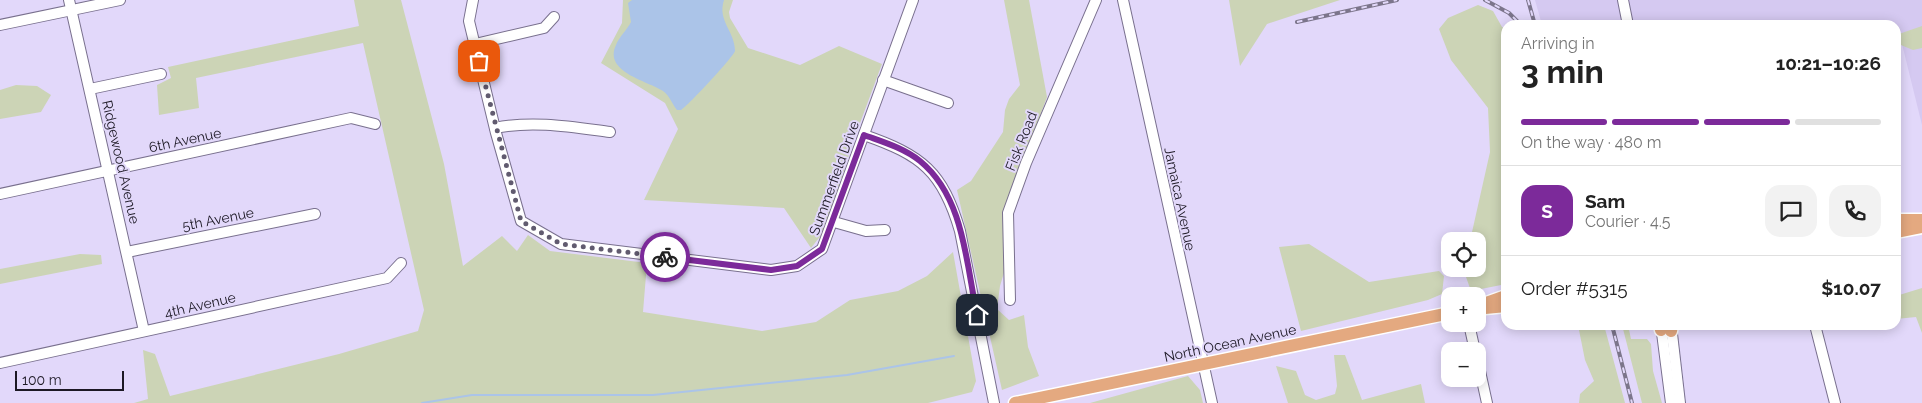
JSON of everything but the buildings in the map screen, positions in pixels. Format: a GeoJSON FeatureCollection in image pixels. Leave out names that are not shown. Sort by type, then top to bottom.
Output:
{"type":"FeatureCollection","features":[{"type":"Feature","properties":{"kind":"main road"},"geometry":{"type":"LineString","coordinates":[[1901,220],[1922,220]]}},
{"type":"Feature","properties":{"kind":"main road"},"geometry":{"type":"LineString","coordinates":[[1901,231],[1922,227]]}},
{"type":"Feature","properties":{"kind":"main road"},"geometry":{"type":"LineString","coordinates":[[1486,304],[1501,298]]}},
{"type":"Feature","properties":{"kind":"main road"},"geometry":{"type":"LineString","coordinates":[[1486,307],[1501,306]]}},
{"type":"Feature","properties":{"kind":"main road","name":"North Ocean Avenue"},"geometry":{"type":"LineString","coordinates":[[1016,403],[1441,315]]}},
{"type":"Feature","properties":{"kind":"street"},"geometry":{"type":"LineString","coordinates":[[0,25],[70,5],[120,0]]}},
{"type":"Feature","properties":{"kind":"street","name":"Summerfield Drive"},"geometry":{"type":"LineString","coordinates":[[473,0],[469,21],[495,128],[521,221],[561,244],[771,270],[797,266],[822,249],[834,222],[913,0]]}},
{"type":"Feature","properties":{"kind":"street","name":"Fisk Road"},"geometry":{"type":"LineString","coordinates":[[1010,300],[1008,213],[1026,163],[1096,0]]}},
{"type":"Feature","properties":{"kind":"street","name":"Jamaica Avenue"},"geometry":{"type":"LineString","coordinates":[[1123,0],[1212,403]]}},
{"type":"Feature","properties":{"kind":"street"},"geometry":{"type":"LineString","coordinates":[[1623,0],[1627,20]]}},
{"type":"Feature","properties":{"kind":"street","name":"Ridgewood Avenue"},"geometry":{"type":"LineString","coordinates":[[70,5],[109,170],[144,331]]}},
{"type":"Feature","properties":{"kind":"street"},"geometry":{"type":"LineString","coordinates":[[475,44],[544,28],[554,16]]}},
{"type":"Feature","properties":{"kind":"street"},"geometry":{"type":"LineString","coordinates":[[90,89],[161,74]]}},
{"type":"Feature","properties":{"kind":"street"},"geometry":{"type":"LineString","coordinates":[[884,80],[948,103]]}},
{"type":"Feature","properties":{"kind":"street","name":"6th Avenue"},"geometry":{"type":"LineString","coordinates":[[0,194],[351,118],[375,124]]}},
{"type":"Feature","properties":{"kind":"street"},"geometry":{"type":"LineString","coordinates":[[495,128],[515,124],[534,124],[610,132]]}},
{"type":"Feature","properties":{"kind":"street"},"geometry":{"type":"LineString","coordinates":[[864,135],[896,146],[920,161],[944,187],[952,204],[960,232],[994,403]]}},
{"type":"Feature","properties":{"kind":"street","name":"5th Avenue"},"geometry":{"type":"LineString","coordinates":[[127,252],[315,214]]}},
{"type":"Feature","properties":{"kind":"street"},"geometry":{"type":"LineString","coordinates":[[834,222],[866,231],[885,230]]}},
{"type":"Feature","properties":{"kind":"street","name":"4th Avenue"},"geometry":{"type":"LineString","coordinates":[[0,363],[386,278],[401,263]]}},
{"type":"Feature","properties":{"kind":"street"},"geometry":{"type":"LineString","coordinates":[[1666,330],[1672,403]]}},
{"type":"Feature","properties":{"kind":"street"},"geometry":{"type":"LineString","coordinates":[[1667,330],[1680,403]]}},
{"type":"Feature","properties":{"kind":"street"},"geometry":{"type":"LineString","coordinates":[[1816,330],[1835,403]]}},
{"type":"Feature","properties":{"kind":"street"},"geometry":{"type":"LineString","coordinates":[[1483,387],[1487,403]]}},
{"type":"Feature","properties":{"kind":"shaded area"},"geometry":{"type":"Polygon","coordinates":[[[1535,0],[1922,0],[1922,125],[1901,40],[1901,20],[1541,20],[1535,0]]]}},
{"type":"Feature","properties":{"kind":"green space"},"geometry":{"type":"Polygon","coordinates":[[[354,0],[401,0],[444,164],[463,266],[502,236],[517,251],[528,235],[550,251],[647,263],[643,312],[762,331],[816,322],[850,300],[898,291],[927,276],[953,252],[976,381],[972,392],[928,403],[134,403],[148,399],[143,350],[155,354],[170,396],[339,354],[418,331],[424,310],[363,43],[196,78],[199,108],[159,115],[157,85],[171,78],[168,67],[359,26],[354,0]]]}},
{"type":"Feature","properties":{"kind":"green space"},"geometry":{"type":"Polygon","coordinates":[[[623,0],[733,0],[729,12],[730,18],[748,48],[800,65],[839,46],[882,64],[853,142],[826,229],[811,248],[784,208],[644,200],[678,129],[665,103],[601,63],[622,23],[623,0]]]}},
{"type":"Feature","properties":{"kind":"green space"},"geometry":{"type":"Polygon","coordinates":[[[1004,0],[1029,0],[1047,97],[1005,212],[1006,266],[1000,286],[997,309],[1009,320],[1024,315],[1028,347],[1039,376],[1002,390],[957,190],[971,181],[1003,132],[1005,110],[1009,99],[1020,85],[1004,0]]]}},
{"type":"Feature","properties":{"kind":"green space"},"geometry":{"type":"Polygon","coordinates":[[[1229,0],[1340,0],[1267,24],[1240,66],[1229,0]]]}},
{"type":"Feature","properties":{"kind":"green space"},"geometry":{"type":"Polygon","coordinates":[[[1478,5],[1493,11],[1501,25],[1501,285],[1486,288],[1470,287],[1466,277],[1486,277],[1486,232],[1472,232],[1490,152],[1488,108],[1451,60],[1439,29],[1448,18],[1478,5]]]}},
{"type":"Feature","properties":{"kind":"green space"},"geometry":{"type":"Polygon","coordinates":[[[1922,26],[1922,48],[1913,50],[1901,45],[1901,33],[1922,26]]]}},
{"type":"Feature","properties":{"kind":"green space"},"geometry":{"type":"Polygon","coordinates":[[[16,85],[37,86],[51,95],[41,112],[0,119],[0,90],[16,85]]]}},
{"type":"Feature","properties":{"kind":"green space"},"geometry":{"type":"Polygon","coordinates":[[[1309,244],[1369,282],[1439,271],[1441,277],[1444,277],[1441,294],[1428,300],[1301,331],[1279,247],[1309,244]]]}},
{"type":"Feature","properties":{"kind":"green space"},"geometry":{"type":"Polygon","coordinates":[[[80,254],[101,255],[102,264],[0,284],[0,269],[80,254]]]}},
{"type":"Feature","properties":{"kind":"green space"},"geometry":{"type":"Polygon","coordinates":[[[1922,288],[1922,333],[1916,317],[1901,318],[1901,294],[1922,288]]]}},
{"type":"Feature","properties":{"kind":"green space"},"geometry":{"type":"Polygon","coordinates":[[[1579,330],[1605,330],[1625,403],[1579,403],[1580,394],[1594,381],[1585,360],[1579,330]]]}},
{"type":"Feature","properties":{"kind":"green space"},"geometry":{"type":"Polygon","coordinates":[[[1623,330],[1629,330],[1631,339],[1647,339],[1651,344],[1653,371],[1662,403],[1642,403],[1623,330]]]}},
{"type":"Feature","properties":{"kind":"green space"},"geometry":{"type":"Polygon","coordinates":[[[1334,355],[1345,355],[1362,400],[1421,384],[1425,403],[1288,403],[1276,366],[1296,371],[1305,395],[1316,400],[1335,394],[1337,386],[1334,355]]]}},
{"type":"Feature","properties":{"kind":"green space"},"geometry":{"type":"Polygon","coordinates":[[[1188,376],[1200,390],[1203,403],[1090,403],[1188,376]]]}},
{"type":"Feature","properties":{"kind":"water"},"geometry":{"type":"Polygon","coordinates":[[[632,0],[724,0],[722,7],[724,20],[732,38],[735,51],[711,80],[681,110],[677,110],[663,91],[629,74],[621,69],[616,62],[614,54],[616,45],[631,22],[628,3],[632,0]]]}},
{"type":"Feature","properties":{"kind":"waterway"},"geometry":{"type":"LineString","coordinates":[[422,403],[472,395],[653,395],[847,375],[954,356]]}},
{"type":"Feature","properties":{"kind":"railway"},"geometry":{"type":"LineString","coordinates":[[1297,22],[1397,0]]}},
{"type":"Feature","properties":{"kind":"railway"},"geometry":{"type":"LineString","coordinates":[[1485,0],[1509,13],[1516,20]]}},
{"type":"Feature","properties":{"kind":"railway"},"geometry":{"type":"LineString","coordinates":[[1528,0],[1534,20]]}},
{"type":"Feature","properties":{"kind":"railway"},"geometry":{"type":"LineString","coordinates":[[1613,330],[1632,403]]}},
{"type":"Feature","properties":{"kind":"way so far"},"geometry":{"type":"LineString","coordinates":[[479,61],[496,133],[521,221],[561,244],[665,257]]}},
{"type":"Feature","properties":{"kind":"route"},"geometry":{"type":"LineString","coordinates":[[665,257],[771,270],[797,266],[822,249],[835,219],[864,135],[896,146],[920,161],[944,187],[952,204],[960,232],[977,315]]}}]}
